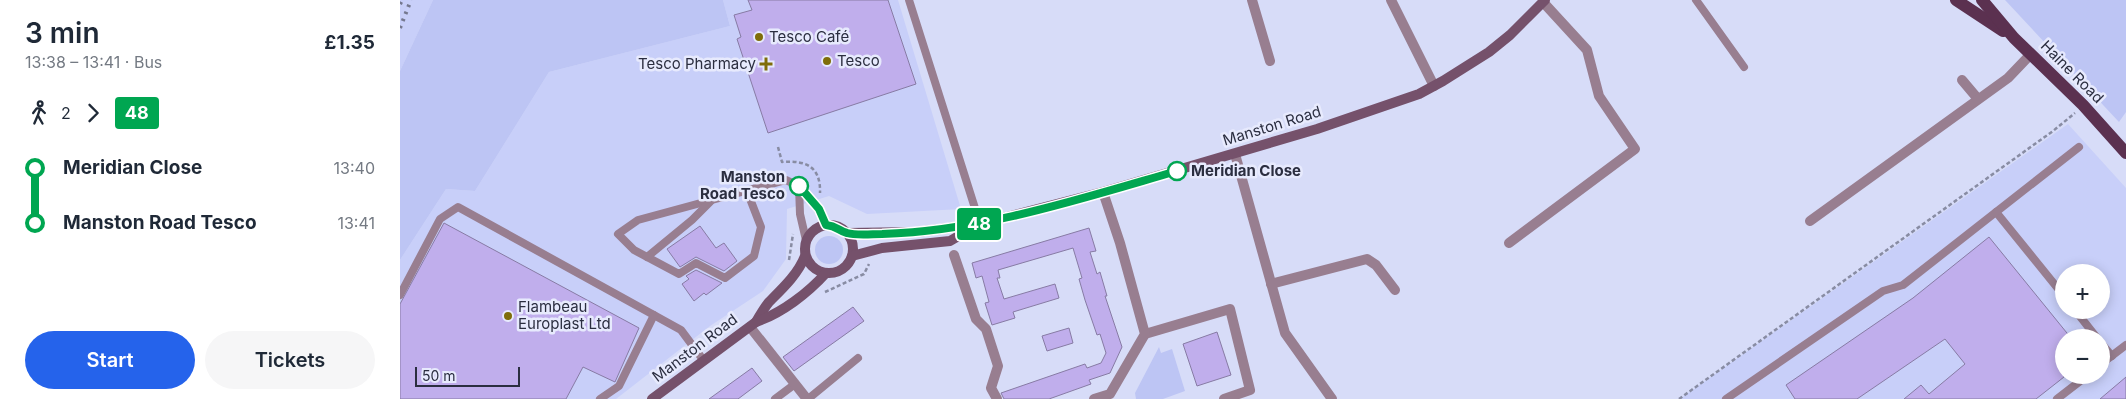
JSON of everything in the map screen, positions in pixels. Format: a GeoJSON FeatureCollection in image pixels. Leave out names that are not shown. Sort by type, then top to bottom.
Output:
{"type":"FeatureCollection","features":[{"type":"Feature","properties":{"kind":"main road","name":"Haine Road"},"geometry":{"type":"LineString","coordinates":[[1956,0],[2014,38]]}},
{"type":"Feature","properties":{"kind":"main road","name":"Haine Road"},"geometry":{"type":"LineString","coordinates":[[1982,0],[2014,38],[2083,105],[2126,153]]}},
{"type":"Feature","properties":{"kind":"main road","name":"Manston Road"},"geometry":{"type":"LineString","coordinates":[[826,225],[838,227],[847,233],[917,232],[980,224],[1102,192],[1317,129],[1419,94],[1434,86],[1488,52],[1510,35],[1544,1]]}},
{"type":"Feature","properties":{"kind":"main road","name":"Manston Road"},"geometry":{"type":"LineString","coordinates":[[652,399],[753,324],[772,317],[818,282],[826,273],[842,269],[852,256],[882,248],[950,241],[980,224]]}},
{"type":"Feature","properties":{"kind":"main road"},"geometry":{"type":"LineString","coordinates":[[806,240],[814,230],[826,225]]}},
{"type":"Feature","properties":{"kind":"main road"},"geometry":{"type":"LineString","coordinates":[[847,233],[852,242],[852,256]]}},
{"type":"Feature","properties":{"kind":"main road","name":"Manston Road"},"geometry":{"type":"LineString","coordinates":[[753,324],[801,266],[805,256],[806,240]]}},
{"type":"Feature","properties":{"kind":"main road"},"geometry":{"type":"LineString","coordinates":[[805,256],[813,268],[826,273]]}},
{"type":"Feature","properties":{"kind":"street"},"geometry":{"type":"LineString","coordinates":[[1252,0],[1270,61]]}},
{"type":"Feature","properties":{"kind":"street"},"geometry":{"type":"LineString","coordinates":[[1391,0],[1434,86]]}},
{"type":"Feature","properties":{"kind":"street"},"geometry":{"type":"LineString","coordinates":[[1509,242],[1635,149],[1599,96],[1587,50],[1544,1]]}},
{"type":"Feature","properties":{"kind":"street"},"geometry":{"type":"LineString","coordinates":[[1810,221],[2008,78],[2031,54]]}},
{"type":"Feature","properties":{"kind":"street"},"geometry":{"type":"LineString","coordinates":[[1962,80],[1978,99]]}},
{"type":"Feature","properties":{"kind":"street"},"geometry":{"type":"LineString","coordinates":[[1235,154],[1285,333],[1332,399]]}},
{"type":"Feature","properties":{"kind":"street"},"geometry":{"type":"LineString","coordinates":[[1094,399],[1112,396],[1145,334],[1120,243],[1102,192]]}},
{"type":"Feature","properties":{"kind":"street"},"geometry":{"type":"LineString","coordinates":[[954,255],[976,319],[986,329],[998,366],[991,388],[997,399]]}},
{"type":"Feature","properties":{"kind":"street"},"geometry":{"type":"LineString","coordinates":[[1271,284],[1367,259],[1376,265],[1395,290]]}},
{"type":"Feature","properties":{"kind":"street"},"geometry":{"type":"LineString","coordinates":[[1145,334],[1230,309],[1250,390],[1224,399]]}},
{"type":"Feature","properties":{"kind":"street"},"geometry":{"type":"LineString","coordinates":[[753,324],[807,399]]}},
{"type":"Feature","properties":{"kind":"lane"},"geometry":{"type":"LineString","coordinates":[[909,0],[980,224]]}},
{"type":"Feature","properties":{"kind":"lane"},"geometry":{"type":"LineString","coordinates":[[1696,0],[1744,67]]}},
{"type":"Feature","properties":{"kind":"lane"},"geometry":{"type":"LineString","coordinates":[[1726,399],[1883,291],[1903,285],[2079,147]]}},
{"type":"Feature","properties":{"kind":"lane"},"geometry":{"type":"LineString","coordinates":[[747,191],[761,227],[754,256],[725,278],[696,263],[679,274],[634,250],[618,234],[638,220],[786,180],[799,186],[819,209],[826,225]]}},
{"type":"Feature","properties":{"kind":"lane"},"geometry":{"type":"LineString","coordinates":[[799,186],[800,214],[806,240]]}},
{"type":"Feature","properties":{"kind":"lane"},"geometry":{"type":"LineString","coordinates":[[647,257],[692,220],[710,202]]}},
{"type":"Feature","properties":{"kind":"lane"},"geometry":{"type":"LineString","coordinates":[[400,295],[440,219],[458,207],[681,330],[704,360]]}},
{"type":"Feature","properties":{"kind":"lane"},"geometry":{"type":"LineString","coordinates":[[1996,212],[2055,285]]}},
{"type":"Feature","properties":{"kind":"lane"},"geometry":{"type":"LineString","coordinates":[[600,399],[619,386],[654,315]]}},
{"type":"Feature","properties":{"kind":"lane"},"geometry":{"type":"LineString","coordinates":[[2082,319],[2090,329]]}},
{"type":"Feature","properties":{"kind":"lane"},"geometry":{"type":"LineString","coordinates":[[2110,354],[2112,356],[2126,345]]}},
{"type":"Feature","properties":{"kind":"lane"},"geometry":{"type":"LineString","coordinates":[[807,399],[858,358]]}},
{"type":"Feature","properties":{"kind":"lane"},"geometry":{"type":"LineString","coordinates":[[775,399],[795,384]]}},
{"type":"Feature","properties":{"kind":"lane"},"geometry":{"type":"LineString","coordinates":[[2057,399],[2076,384]]}},
{"type":"Feature","properties":{"kind":"path"},"geometry":{"type":"LineString","coordinates":[[1679,399],[2053,131],[2083,105]]}},
{"type":"Feature","properties":{"kind":"path"},"geometry":{"type":"LineString","coordinates":[[778,146],[782,162],[798,161],[811,166],[818,178],[819,200],[823,205],[819,209]]}},
{"type":"Feature","properties":{"kind":"path"},"geometry":{"type":"LineString","coordinates":[[786,267],[789,261],[793,234],[791,216],[800,214]]}},
{"type":"Feature","properties":{"kind":"shaded area"},"geometry":{"type":"Polygon","coordinates":[[[400,0],[433,0],[400,71],[400,0]]]}},
{"type":"Feature","properties":{"kind":"shaded area"},"geometry":{"type":"Polygon","coordinates":[[[433,0],[723,0],[730,26],[549,72],[475,191],[446,189],[400,260],[400,71],[433,0]]]}},
{"type":"Feature","properties":{"kind":"shaded area"},"geometry":{"type":"Polygon","coordinates":[[[723,0],[898,0],[961,209],[867,214],[829,196],[787,209],[786,259],[763,291],[710,326],[616,399],[400,399],[400,260],[446,189],[475,191],[549,72],[730,26],[723,0]]]}},
{"type":"Feature","properties":{"kind":"shaded area"},"geometry":{"type":"Polygon","coordinates":[[[2005,0],[2126,0],[2126,112],[2119,122],[2005,0]]]}},
{"type":"Feature","properties":{"kind":"shaded area"},"geometry":{"type":"Polygon","coordinates":[[[2068,124],[2126,188],[2126,399],[1680,399],[2068,124]]]}},
{"type":"Feature","properties":{"kind":"shaded area"},"geometry":{"type":"Polygon","coordinates":[[[829,236],[839,240],[843,250],[839,260],[829,264],[819,260],[815,250],[819,240],[829,236]]]}},
{"type":"Feature","properties":{"kind":"shaded area"},"geometry":{"type":"Polygon","coordinates":[[[1159,347],[1161,353],[1172,349],[1185,391],[1163,399],[1136,399],[1135,393],[1159,347]]]}},
{"type":"Feature","properties":{"kind":"building","name":"Tesco"},"geometry":{"type":"Polygon","coordinates":[[[748,0],[888,0],[916,84],[768,133],[737,39],[741,37],[734,15],[752,10],[748,0]]]}},
{"type":"Feature","properties":{"kind":"building","name":"Flambeau Europlast Ltd"},"geometry":{"type":"Polygon","coordinates":[[[444,223],[639,328],[615,382],[583,367],[566,399],[400,399],[400,304],[444,223]]]}},
{"type":"Feature","properties":{"kind":"building"},"geometry":{"type":"Polygon","coordinates":[[[700,226],[716,248],[724,243],[737,261],[724,271],[696,257],[680,267],[667,249],[700,226]]]}},
{"type":"Feature","properties":{"kind":"building"},"geometry":{"type":"Polygon","coordinates":[[[1089,228],[1096,251],[1090,252],[1097,274],[1100,272],[1107,296],[1105,296],[1122,347],[1110,373],[1089,380],[1091,384],[1049,399],[1004,399],[1001,393],[1085,364],[1087,368],[1101,363],[1106,353],[1100,334],[1097,335],[1085,300],[1079,279],[1082,278],[1073,248],[998,270],[1000,278],[997,278],[1004,299],[1055,284],[1059,298],[1013,312],[1015,318],[992,325],[985,303],[989,302],[982,276],[976,278],[972,263],[1089,228]]]}},
{"type":"Feature","properties":{"kind":"building"},"geometry":{"type":"Polygon","coordinates":[[[1989,237],[2064,329],[2055,329],[2055,384],[2036,399],[1904,399],[1921,385],[1929,394],[1965,364],[1945,339],[1857,399],[1795,399],[1786,385],[1913,298],[1989,237]]]}},
{"type":"Feature","properties":{"kind":"building"},"geometry":{"type":"Polygon","coordinates":[[[696,270],[722,283],[694,301],[682,284],[689,279],[686,276],[696,270]]]}},
{"type":"Feature","properties":{"kind":"building"},"geometry":{"type":"Polygon","coordinates":[[[853,307],[864,321],[794,371],[783,357],[853,307]]]}},
{"type":"Feature","properties":{"kind":"building"},"geometry":{"type":"Polygon","coordinates":[[[1069,328],[1073,343],[1047,351],[1042,336],[1069,328]]]}},
{"type":"Feature","properties":{"kind":"building"},"geometry":{"type":"Polygon","coordinates":[[[1217,332],[1231,375],[1197,386],[1183,344],[1217,332]]]}},
{"type":"Feature","properties":{"kind":"building"},"geometry":{"type":"Polygon","coordinates":[[[752,368],[762,381],[738,399],[709,399],[752,368]]]}},
{"type":"Feature","properties":{"kind":"building"},"geometry":{"type":"Polygon","coordinates":[[[2126,377],[2126,399],[2100,399],[2126,377]]]}},
{"type":"Feature","properties":{"kind":"railway"},"geometry":{"type":"LineString","coordinates":[[400,4],[402,0]]}},
{"type":"Feature","properties":{"kind":"railway"},"geometry":{"type":"LineString","coordinates":[[400,28],[411,0]]}},
{"type":"Feature","properties":{"kind":"bus line","name":"48"},"geometry":{"type":"LineString","coordinates":[[799,186],[819,209],[826,225],[838,227],[847,233],[881,234],[980,224],[1177,171]]}},
{"type":"Feature","properties":{"kind":"place","name":"Tesco Café"},"geometry":{"type":"Point","coordinates":[759,37]}},
{"type":"Feature","properties":{"kind":"place","name":"Tesco"},"geometry":{"type":"Point","coordinates":[827,61]}},
{"type":"Feature","properties":{"kind":"place","name":"Tesco Pharmacy"},"geometry":{"type":"Point","coordinates":[766,64]}},
{"type":"Feature","properties":{"kind":"place","name":"Meridian Close"},"geometry":{"type":"Point","coordinates":[1177,171]}},
{"type":"Feature","properties":{"kind":"place","name":"Manston Road Tesco"},"geometry":{"type":"Point","coordinates":[799,186]}},
{"type":"Feature","properties":{"kind":"place","name":"Flambeau Europlast Ltd"},"geometry":{"type":"Point","coordinates":[508,316]}}]}
